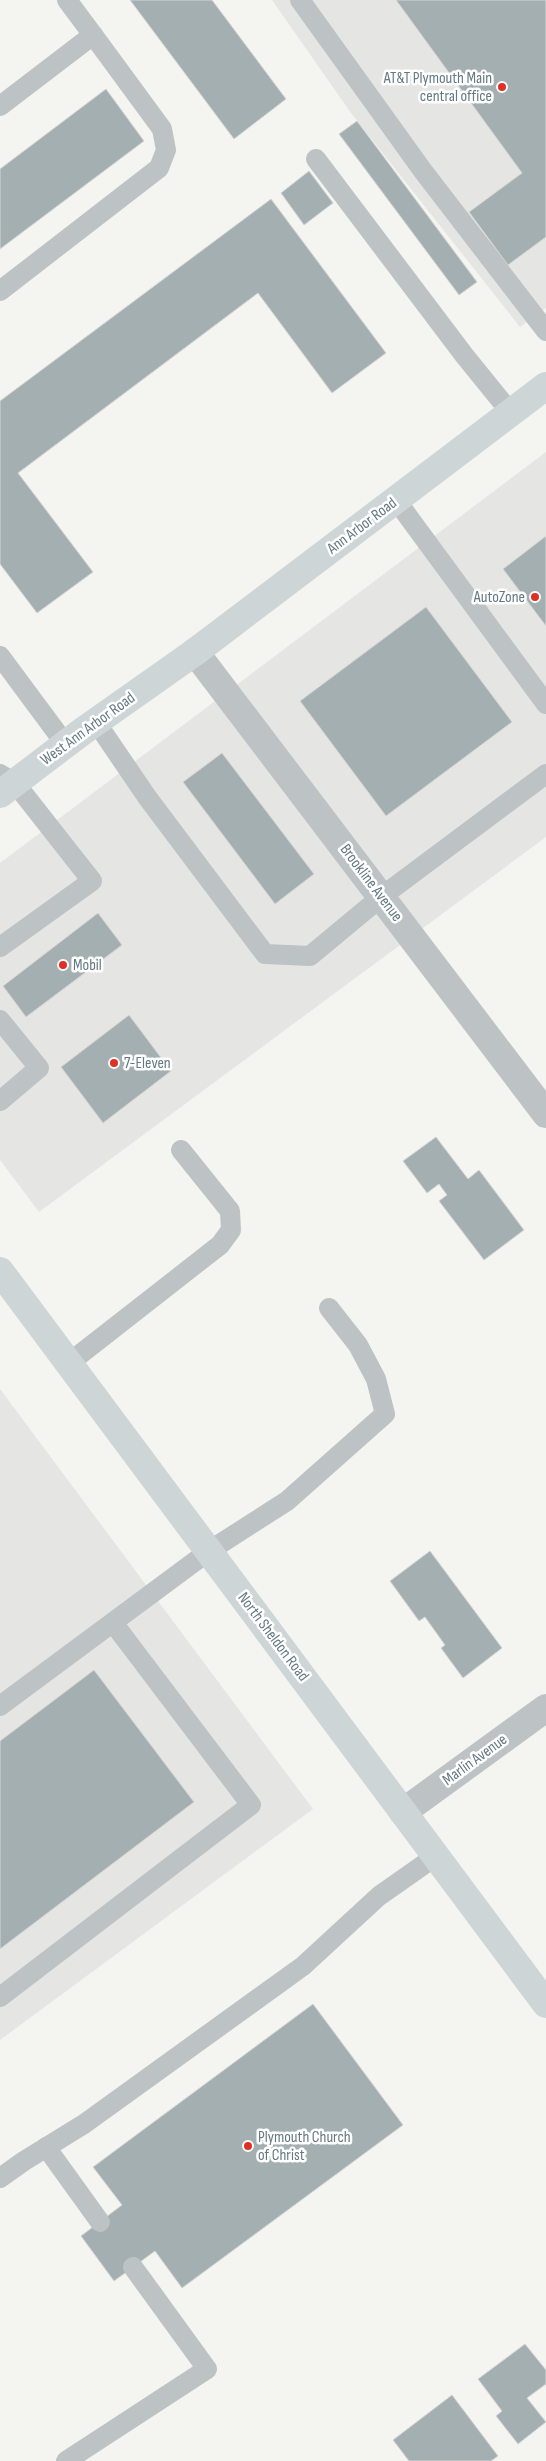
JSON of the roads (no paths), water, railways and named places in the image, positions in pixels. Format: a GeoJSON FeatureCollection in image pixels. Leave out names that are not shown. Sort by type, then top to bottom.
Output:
{"type":"FeatureCollection","features":[{"type":"Feature","properties":{"kind":"main road","name":"Ann Arbor Road"},"geometry":{"type":"LineString","coordinates":[[186,659],[546,386]]}},
{"type":"Feature","properties":{"kind":"main road","name":"West Ann Arbor Road"},"geometry":{"type":"LineString","coordinates":[[5,784],[66,745],[186,659]]}},
{"type":"Feature","properties":{"kind":"main road","name":"North Sheldon Road"},"geometry":{"type":"LineString","coordinates":[[0,1271],[546,2004]]}},
{"type":"Feature","properties":{"kind":"street","name":"Brookline Avenue"},"geometry":{"type":"LineString","coordinates":[[186,659],[381,897],[546,1114]]}},
{"type":"Feature","properties":{"kind":"street","name":"Marlin Avenue"},"geometry":{"type":"LineString","coordinates":[[403,1812],[546,1708]]}},
{"type":"Feature","properties":{"kind":"lane"},"geometry":{"type":"LineString","coordinates":[[0,291],[158,168],[166,150],[162,129],[67,0]]}},
{"type":"Feature","properties":{"kind":"lane"},"geometry":{"type":"LineString","coordinates":[[300,0],[423,171],[546,330]]}},
{"type":"Feature","properties":{"kind":"lane"},"geometry":{"type":"LineString","coordinates":[[0,106],[93,35]]}},
{"type":"Feature","properties":{"kind":"lane"},"geometry":{"type":"LineString","coordinates":[[316,159],[464,356],[511,413]]}},
{"type":"Feature","properties":{"kind":"lane"},"geometry":{"type":"LineString","coordinates":[[396,500],[546,704]]}},
{"type":"Feature","properties":{"kind":"lane"},"geometry":{"type":"LineString","coordinates":[[0,656],[66,745]]}},
{"type":"Feature","properties":{"kind":"lane"},"geometry":{"type":"LineString","coordinates":[[96,722],[147,797],[265,954],[310,956],[381,897],[546,774]]}},
{"type":"Feature","properties":{"kind":"lane"},"geometry":{"type":"LineString","coordinates":[[0,947],[92,881],[5,784]]}},
{"type":"Feature","properties":{"kind":"lane"},"geometry":{"type":"LineString","coordinates":[[0,1020],[39,1068],[0,1101]]}},
{"type":"Feature","properties":{"kind":"lane"},"geometry":{"type":"LineString","coordinates":[[69,1363],[220,1245],[232,1230],[230,1211],[181,1150]]}},
{"type":"Feature","properties":{"kind":"lane"},"geometry":{"type":"LineString","coordinates":[[0,1706],[114,1624],[209,1551],[287,1501],[385,1414],[376,1379],[358,1345],[329,1308]]}},
{"type":"Feature","properties":{"kind":"lane"},"geometry":{"type":"LineString","coordinates":[[0,1997],[251,1805],[114,1624]]}},
{"type":"Feature","properties":{"kind":"lane"},"geometry":{"type":"LineString","coordinates":[[0,2178],[84,2124],[303,1966],[379,1896],[436,1856]]}},
{"type":"Feature","properties":{"kind":"lane"},"geometry":{"type":"LineString","coordinates":[[46,2147],[100,2222]]}},
{"type":"Feature","properties":{"kind":"lane"},"geometry":{"type":"LineString","coordinates":[[66,2461],[206,2369],[133,2267]]}},
{"type":"Feature","properties":{"kind":"place","name":"AT&T Plymouth Main central office"},"geometry":{"type":"Point","coordinates":[502,87]}},
{"type":"Feature","properties":{"kind":"place","name":"AutoZone"},"geometry":{"type":"Point","coordinates":[535,597]}},
{"type":"Feature","properties":{"kind":"place","name":"Mobil"},"geometry":{"type":"Point","coordinates":[63,965]}},
{"type":"Feature","properties":{"kind":"place","name":"7-Eleven"},"geometry":{"type":"Point","coordinates":[114,1063]}},
{"type":"Feature","properties":{"kind":"place","name":"Plymouth Church of Christ"},"geometry":{"type":"Point","coordinates":[248,2146]}}]}
